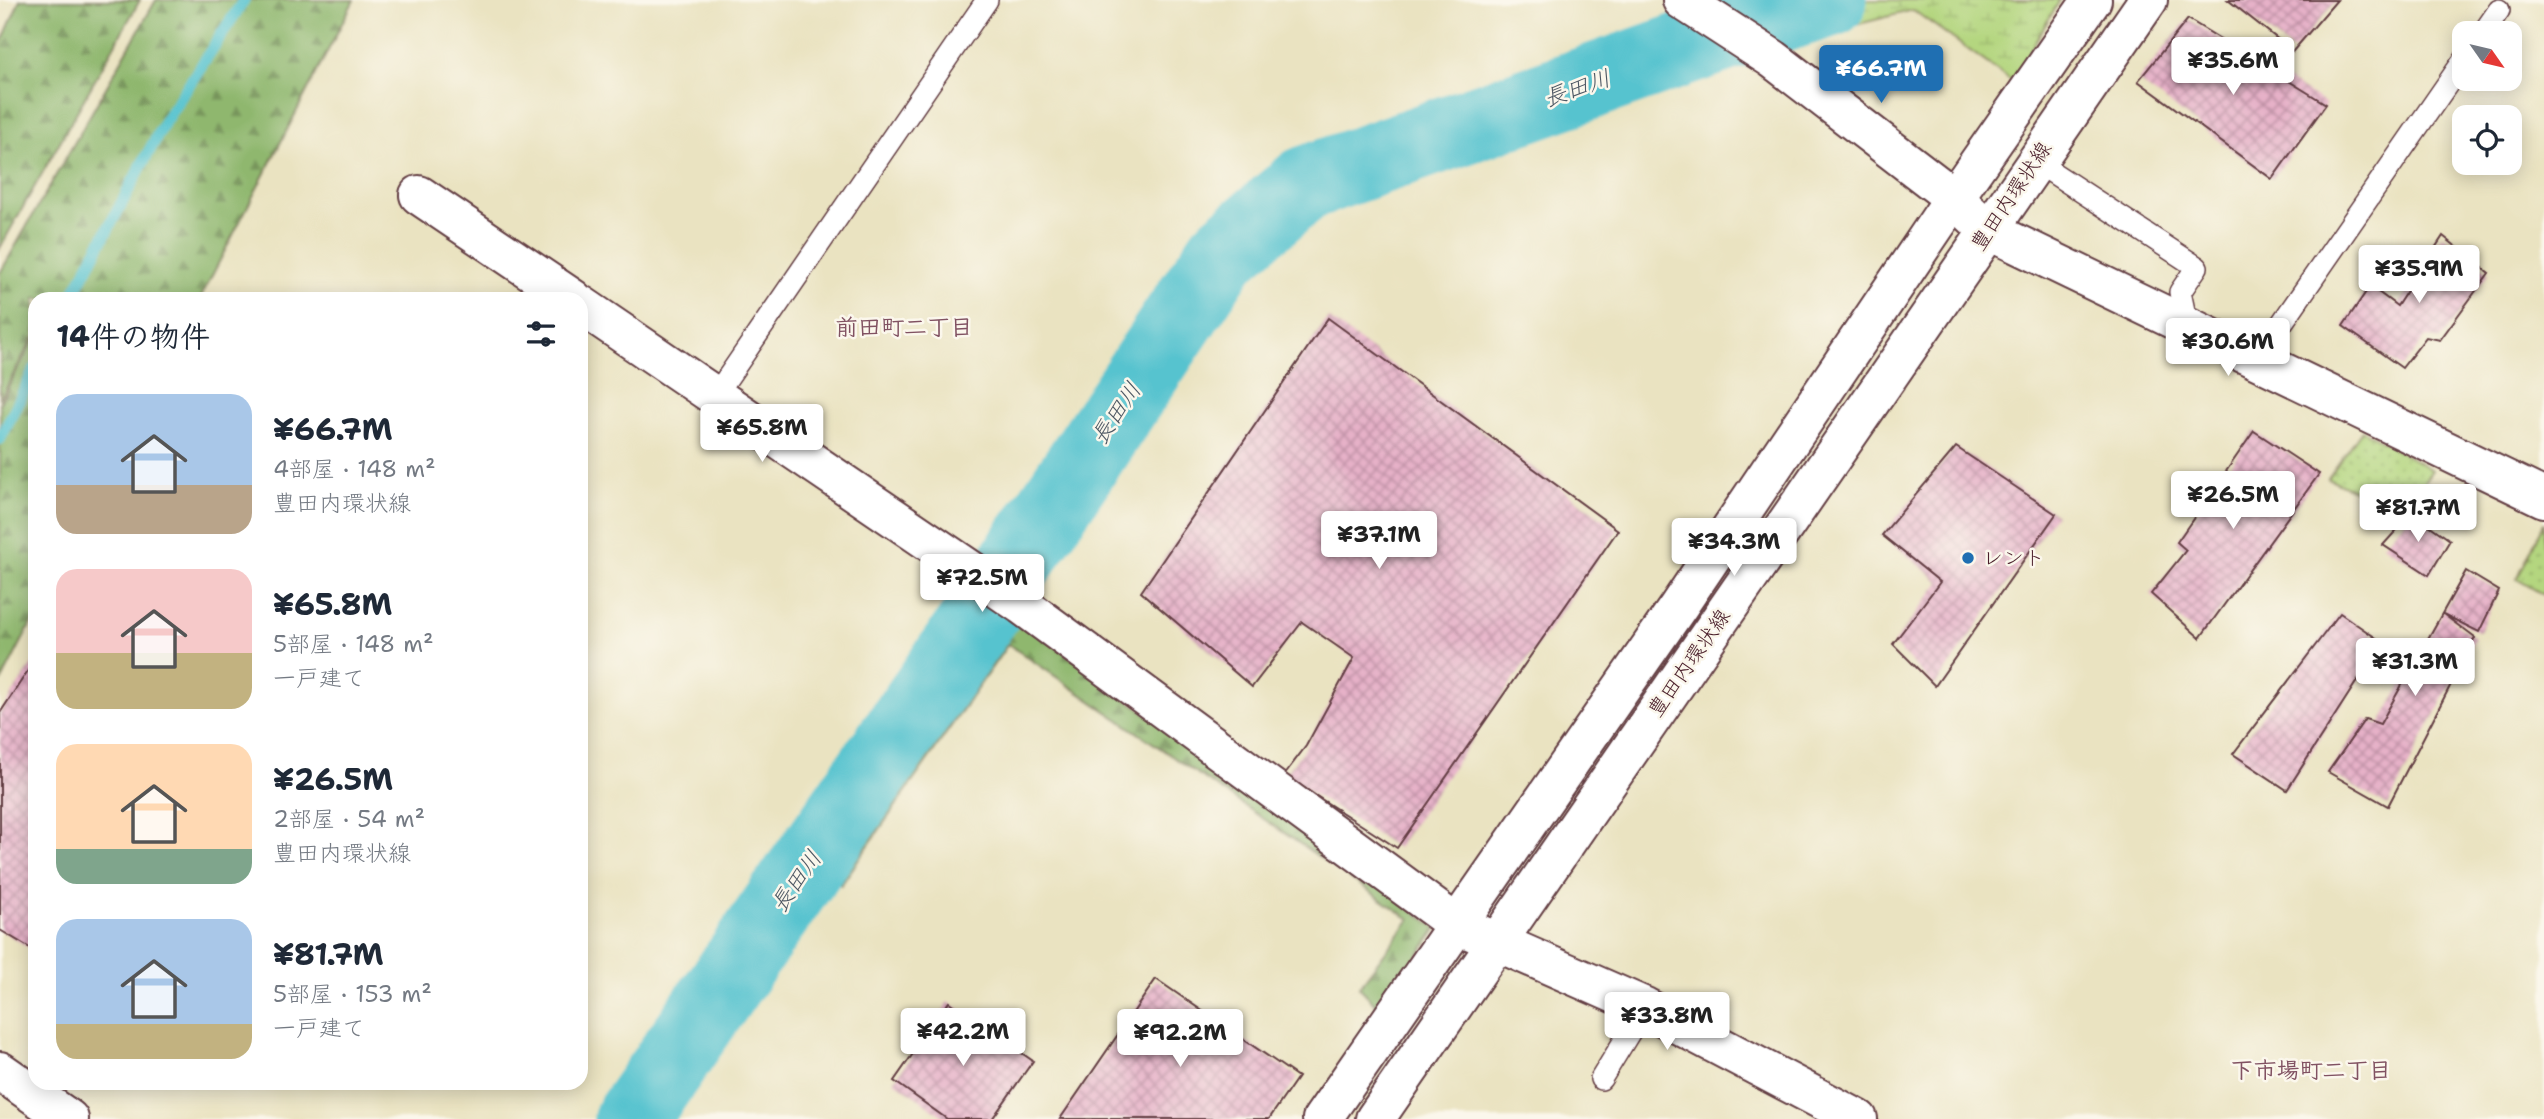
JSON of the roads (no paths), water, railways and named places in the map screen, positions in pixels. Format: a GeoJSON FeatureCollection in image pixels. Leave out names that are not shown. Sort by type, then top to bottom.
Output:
{"type":"FeatureCollection","features":[{"type":"Feature","properties":{"kind":"street","name":"豊田内環状線"},"geometry":{"type":"LineString","coordinates":[[1322,1119],[1678,607],[1954,198],[2092,0]]}},
{"type":"Feature","properties":{"kind":"street","name":"豊田内環状線"},"geometry":{"type":"LineString","coordinates":[[1374,1119],[2148,0]]}},
{"type":"Feature","properties":{"kind":"street"},"geometry":{"type":"LineString","coordinates":[[1693,8],[1773,59],[1954,198],[1988,230],[2544,498]]}},
{"type":"Feature","properties":{"kind":"street"},"geometry":{"type":"LineString","coordinates":[[419,195],[563,292]]}},
{"type":"Feature","properties":{"kind":"street"},"geometry":{"type":"LineString","coordinates":[[588,310],[1022,605],[1456,924],[1645,1007],[1858,1119]]}},
{"type":"Feature","properties":{"kind":"street"},"geometry":{"type":"LineString","coordinates":[[0,1071],[69,1119]]}},
{"type":"Feature","properties":{"kind":"lane"},"geometry":{"type":"LineString","coordinates":[[715,396],[987,0]]}},
{"type":"Feature","properties":{"kind":"lane"},"geometry":{"type":"LineString","coordinates":[[2491,21],[2499,10]]}},
{"type":"Feature","properties":{"kind":"lane"},"geometry":{"type":"LineString","coordinates":[[2257,359],[2452,77]]}},
{"type":"Feature","properties":{"kind":"lane"},"geometry":{"type":"LineString","coordinates":[[2035,161],[2197,267],[2180,292],[2187,325]]}},
{"type":"Feature","properties":{"kind":"lane"},"geometry":{"type":"LineString","coordinates":[[1601,1079],[1645,1007]]}},
{"type":"Feature","properties":{"kind":"waterway"},"geometry":{"type":"LineString","coordinates":[[75,292],[165,121],[244,0]]}},
{"type":"Feature","properties":{"kind":"waterway","name":"長田川"},"geometry":{"type":"LineString","coordinates":[[631,1119],[987,606],[1223,253],[1306,183],[1760,22],[1830,0]]}},
{"type":"Feature","properties":{"kind":"waterway"},"geometry":{"type":"LineString","coordinates":[[0,439],[28,383]]}},
{"type":"Feature","properties":{"kind":"place","name":"レント"},"geometry":{"type":"Point","coordinates":[1968,558]}},
{"type":"Feature","properties":{"kind":"district","name":"前田町二丁目"},"geometry":{"type":"Point","coordinates":[904,327]}},
{"type":"Feature","properties":{"kind":"district","name":"下市場町二丁目"},"geometry":{"type":"Point","coordinates":[2311,1070]}}]}
